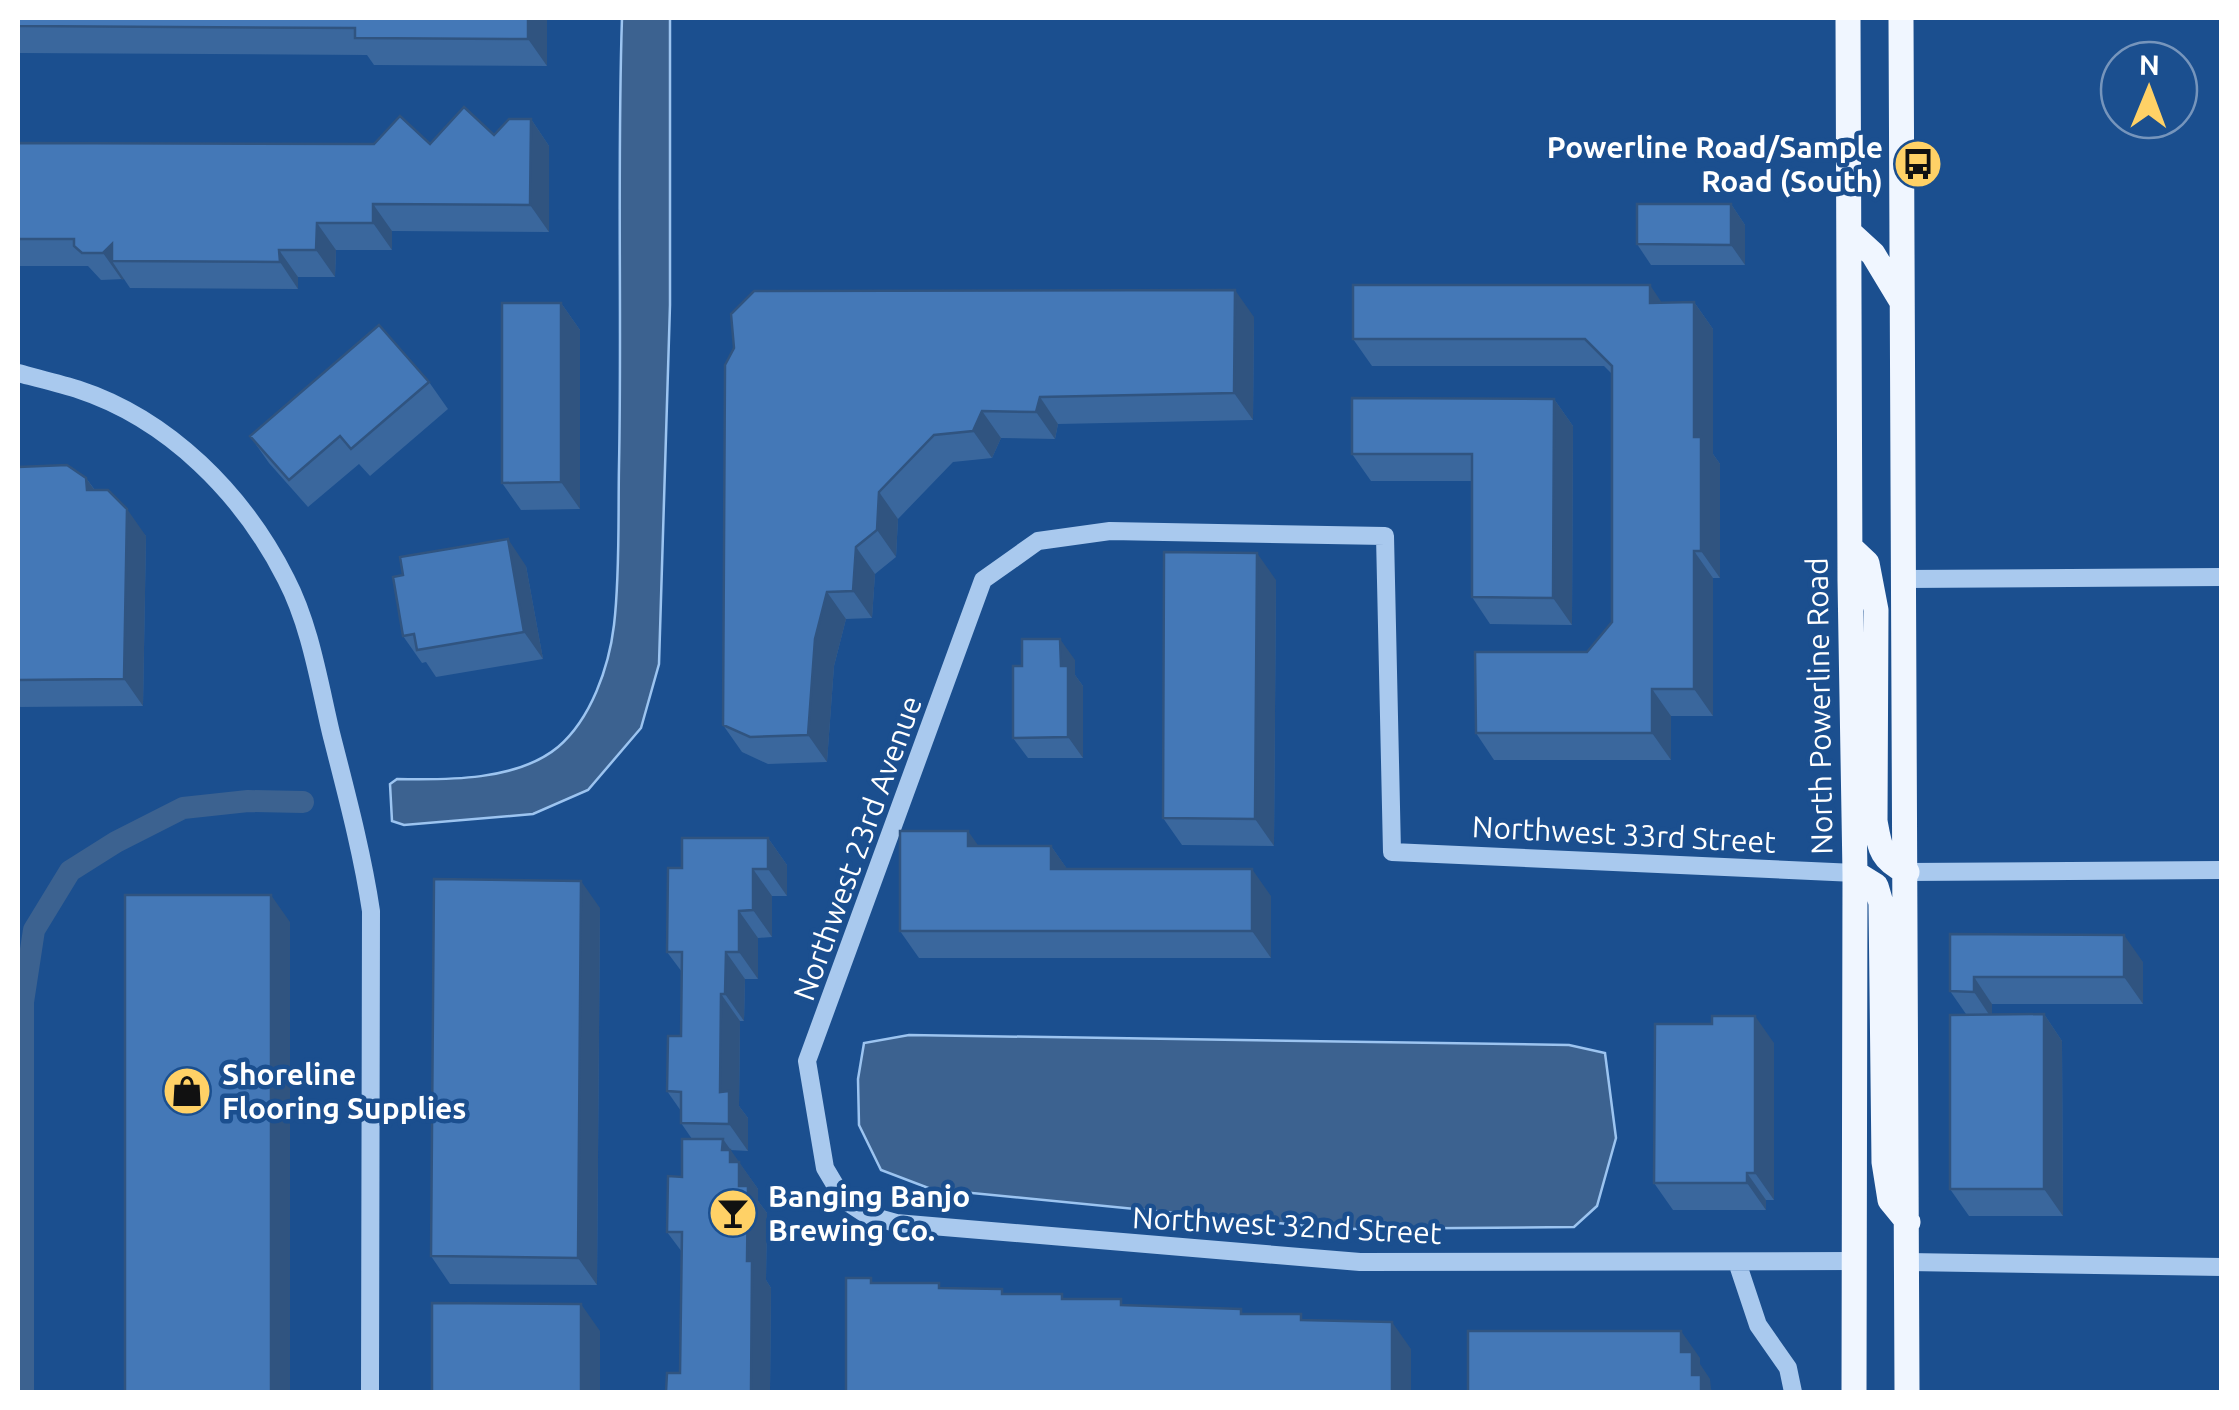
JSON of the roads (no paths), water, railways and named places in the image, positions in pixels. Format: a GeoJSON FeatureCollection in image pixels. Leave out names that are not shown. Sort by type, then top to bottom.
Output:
{"type":"FeatureCollection","features":[{"type":"Feature","properties":{"kind":"main road","name":"North Powerline Road"},"geometry":{"type":"LineString","coordinates":[[1848,18],[1854,1392]]}},
{"type":"Feature","properties":{"kind":"main road"},"geometry":{"type":"LineString","coordinates":[[1901,18],[1907,1392]]}},
{"type":"Feature","properties":{"kind":"main road"},"geometry":{"type":"LineString","coordinates":[[1848,232],[1873,254],[1902,302]]}},
{"type":"Feature","properties":{"kind":"main road"},"geometry":{"type":"LineString","coordinates":[[1850,547],[1867,563],[1876,610],[1875,821],[1888,863],[1907,872]]}},
{"type":"Feature","properties":{"kind":"main road"},"geometry":{"type":"LineString","coordinates":[[1854,872],[1876,886],[1881,903],[1884,1162],[1890,1200],[1908,1222]]}},
{"type":"Feature","properties":{"kind":"street"},"geometry":{"type":"LineString","coordinates":[[18,373],[79,390],[126,410],[164,433],[196,459],[244,510],[288,581],[310,647],[363,862],[371,912],[370,1392]]}},
{"type":"Feature","properties":{"kind":"street","name":"Northwest 23rd Avenue"},"geometry":{"type":"LineString","coordinates":[[844,1200],[825,1168],[807,1061],[983,580],[1038,541],[1110,531],[1386,536],[1392,852]]}},
{"type":"Feature","properties":{"kind":"street"},"geometry":{"type":"LineString","coordinates":[[1904,580],[2222,576]]}},
{"type":"Feature","properties":{"kind":"street","name":"Northwest 33rd Street"},"geometry":{"type":"LineString","coordinates":[[1392,852],[1854,872]]}},
{"type":"Feature","properties":{"kind":"street"},"geometry":{"type":"LineString","coordinates":[[1907,872],[2222,870]]}},
{"type":"Feature","properties":{"kind":"street","name":"Northwest 32nd Street"},"geometry":{"type":"LineString","coordinates":[[844,1200],[867,1215],[896,1223],[1360,1262],[1853,1261]]}},
{"type":"Feature","properties":{"kind":"street"},"geometry":{"type":"LineString","coordinates":[[1737,1262],[1758,1325],[1788,1368],[1793,1392]]}},
{"type":"Feature","properties":{"kind":"street"},"geometry":{"type":"LineString","coordinates":[[1908,1262],[2222,1267]]}},
{"type":"Feature","properties":{"kind":"water"},"geometry":{"type":"Polygon","coordinates":[[[622,18],[670,18],[670,305],[659,664],[641,728],[588,790],[533,814],[404,825],[392,821],[390,784],[397,779],[481,776],[541,758],[558,747],[580,722],[608,658],[618,566],[622,18]]]}},
{"type":"Feature","properties":{"kind":"water"},"geometry":{"type":"Polygon","coordinates":[[[909,1035],[1569,1045],[1605,1053],[1616,1138],[1597,1206],[1574,1227],[1338,1229],[931,1189],[881,1170],[859,1125],[858,1079],[864,1043],[909,1035]]]}},
{"type":"Feature","properties":{"kind":"waterway"},"geometry":{"type":"LineString","coordinates":[[23,1392],[23,1002],[34,930],[70,871],[183,808],[248,801],[303,802]]}},
{"type":"Feature","properties":{"kind":"place","name":"Powerline Road/Sample Road (South)"},"geometry":{"type":"Point","coordinates":[1918,164]}},
{"type":"Feature","properties":{"kind":"place","name":"Shoreline Flooring Supplies"},"geometry":{"type":"Point","coordinates":[187,1091]}},
{"type":"Feature","properties":{"kind":"place","name":"Banging Banjo Brewing Co."},"geometry":{"type":"Point","coordinates":[733,1213]}}]}
